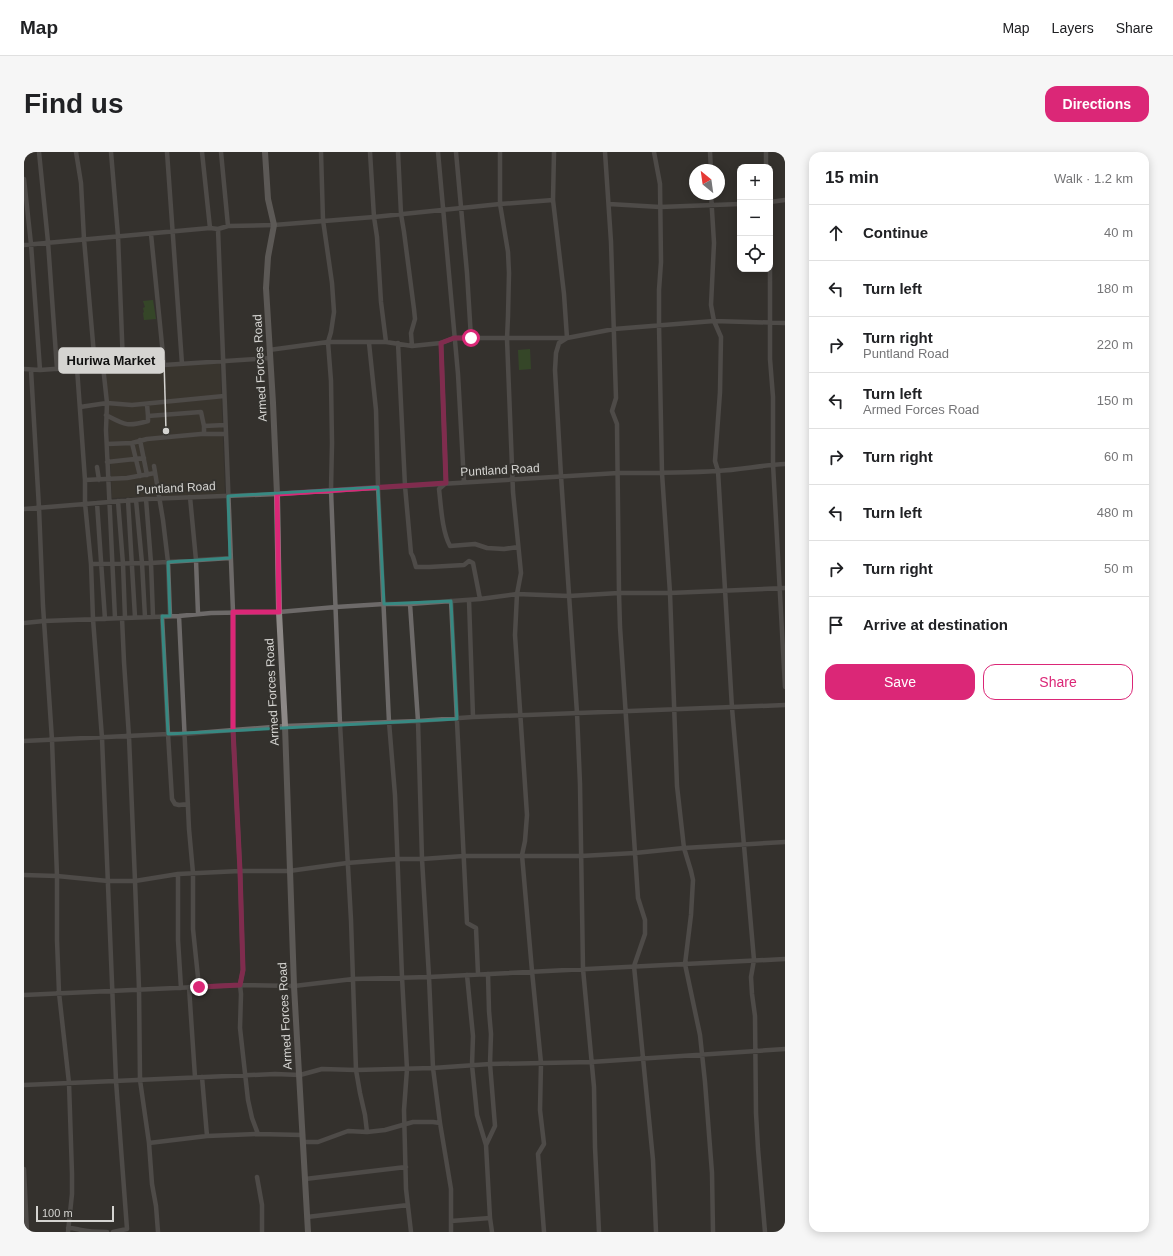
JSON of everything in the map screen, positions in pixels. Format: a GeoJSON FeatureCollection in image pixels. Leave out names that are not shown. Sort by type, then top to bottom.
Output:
{"type":"FeatureCollection","features":[{"type":"Feature","properties":{"kind":"street"},"geometry":{"type":"LineString","coordinates":[[39,152],[48,242],[56,369]]}},
{"type":"Feature","properties":{"kind":"street"},"geometry":{"type":"LineString","coordinates":[[76,152],[80,183],[95,366]]}},
{"type":"Feature","properties":{"kind":"street"},"geometry":{"type":"LineString","coordinates":[[111,152],[118,236],[123,364]]}},
{"type":"Feature","properties":{"kind":"street"},"geometry":{"type":"LineString","coordinates":[[167,152],[182,364]]}},
{"type":"Feature","properties":{"kind":"street"},"geometry":{"type":"LineString","coordinates":[[202,152],[210,228]]}},
{"type":"Feature","properties":{"kind":"street"},"geometry":{"type":"LineString","coordinates":[[220,152],[228,226]]}},
{"type":"Feature","properties":{"kind":"street","name":"Armed Forces Road"},"geometry":{"type":"LineString","coordinates":[[265,152],[268,199],[274,225],[268,257],[266,288],[277,494],[279,612],[285,726],[294,986],[308,1232]]}},
{"type":"Feature","properties":{"kind":"street"},"geometry":{"type":"LineString","coordinates":[[321,152],[323,220],[332,283],[334,312],[334,321],[328,342],[331,381],[331,490],[340,724],[351,920],[356,1070],[367,1132]]}},
{"type":"Feature","properties":{"kind":"street"},"geometry":{"type":"LineString","coordinates":[[370,152],[381,302],[386,342]]}},
{"type":"Feature","properties":{"kind":"street"},"geometry":{"type":"LineString","coordinates":[[398,152],[401,214],[414,309],[414,324],[411,333],[412,346]]}},
{"type":"Feature","properties":{"kind":"street"},"geometry":{"type":"LineString","coordinates":[[438,152],[458,374],[464,482]]}},
{"type":"Feature","properties":{"kind":"street"},"geometry":{"type":"LineString","coordinates":[[456,152],[467,273],[471,338]]}},
{"type":"Feature","properties":{"kind":"street"},"geometry":{"type":"LineString","coordinates":[[500,152],[500,204],[508,252],[509,309],[506,339],[512,479],[521,574],[517,594],[515,635],[527,815],[525,841],[522,855],[541,1063],[540,1110],[544,1144],[538,1154],[544,1232]]}},
{"type":"Feature","properties":{"kind":"street"},"geometry":{"type":"LineString","coordinates":[[554,152],[553,200],[564,294],[567,338]]}},
{"type":"Feature","properties":{"kind":"street"},"geometry":{"type":"LineString","coordinates":[[605,152],[609,204],[614,329],[616,398],[612,411],[617,424],[619,593],[625,711],[638,898],[645,920],[645,934],[634,966],[653,1160],[656,1232]]}},
{"type":"Feature","properties":{"kind":"street"},"geometry":{"type":"LineString","coordinates":[[654,152],[660,184],[661,262],[658,325],[662,473],[670,593],[678,786],[684,848],[692,871],[686,964],[700,1035],[712,1174],[713,1232]]}},
{"type":"Feature","properties":{"kind":"street"},"geometry":{"type":"LineString","coordinates":[[710,152],[711,164]]}},
{"type":"Feature","properties":{"kind":"street"},"geometry":{"type":"LineString","coordinates":[[766,152],[766,164]]}},
{"type":"Feature","properties":{"kind":"street"},"geometry":{"type":"LineString","coordinates":[[24,179],[31,244],[40,370]]}},
{"type":"Feature","properties":{"kind":"street"},"geometry":{"type":"LineString","coordinates":[[24,245],[84,238],[151,234],[210,228],[218,229],[228,226],[274,225],[374,217],[553,200]]}},
{"type":"Feature","properties":{"kind":"street"},"geometry":{"type":"LineString","coordinates":[[712,200],[714,243],[711,305],[714,321],[721,337],[720,392],[715,457],[718,471],[732,708],[754,960],[751,977],[755,1016],[754,1052],[758,1149],[765,1232]]}},
{"type":"Feature","properties":{"kind":"street"},"geometry":{"type":"LineString","coordinates":[[773,202],[785,200]]}},
{"type":"Feature","properties":{"kind":"street"},"geometry":{"type":"LineString","coordinates":[[609,204],[660,207],[737,204]]}},
{"type":"Feature","properties":{"kind":"street"},"geometry":{"type":"LineString","coordinates":[[218,229],[233,612],[233,730],[243,970],[240,985],[240,1028],[249,1106],[258,1134]]}},
{"type":"Feature","properties":{"kind":"street"},"geometry":{"type":"LineString","coordinates":[[151,234],[164,365]]}},
{"type":"Feature","properties":{"kind":"street"},"geometry":{"type":"LineString","coordinates":[[770,272],[770,359],[773,397],[773,464],[785,687]]}},
{"type":"Feature","properties":{"kind":"street"},"geometry":{"type":"LineString","coordinates":[[269,350],[328,342],[386,342],[412,346],[441,343],[454,338],[567,338],[614,329],[714,321],[785,323]]}},
{"type":"Feature","properties":{"kind":"street"},"geometry":{"type":"LineString","coordinates":[[567,338],[559,343],[556,353],[555,370],[577,714],[583,969],[594,1087],[599,1232]]}},
{"type":"Feature","properties":{"kind":"street"},"geometry":{"type":"LineString","coordinates":[[369,343],[376,410],[378,487],[389,722],[395,795],[407,1069],[405,1092],[406,1189],[411,1232]]}},
{"type":"Feature","properties":{"kind":"street"},"geometry":{"type":"LineString","coordinates":[[398,343],[405,486],[411,553],[414,557],[416,566],[429,567],[464,565],[468,561],[473,563],[480,599]]}},
{"type":"Feature","properties":{"kind":"street"},"geometry":{"type":"LineString","coordinates":[[441,343],[446,483],[439,488],[444,528],[450,546],[475,544],[487,548],[504,549],[518,547]]}},
{"type":"Feature","properties":{"kind":"street"},"geometry":{"type":"LineString","coordinates":[[24,369],[40,370],[123,364],[164,365],[270,358]]}},
{"type":"Feature","properties":{"kind":"street"},"geometry":{"type":"LineString","coordinates":[[103,366],[107,403],[107,462],[115,618]]}},
{"type":"Feature","properties":{"kind":"street"},"geometry":{"type":"LineString","coordinates":[[77,368],[102,738],[116,1081],[127,1229],[113,1232]]}},
{"type":"Feature","properties":{"kind":"street"},"geometry":{"type":"LineString","coordinates":[[31,370],[44,621],[52,740],[57,876],[59,993],[69,1083],[72,1194],[68,1230],[74,1228],[87,1231],[107,1232]]}},
{"type":"Feature","properties":{"kind":"street"},"geometry":{"type":"LineString","coordinates":[[80,407],[107,403],[132,405],[147,404],[224,396]]}},
{"type":"Feature","properties":{"kind":"street"},"geometry":{"type":"LineString","coordinates":[[106,415],[122,424],[129,425],[148,421],[147,404]]}},
{"type":"Feature","properties":{"kind":"street"},"geometry":{"type":"LineString","coordinates":[[148,416],[202,412],[204,434]]}},
{"type":"Feature","properties":{"kind":"street"},"geometry":{"type":"LineString","coordinates":[[204,426],[225,425]]}},
{"type":"Feature","properties":{"kind":"street"},"geometry":{"type":"LineString","coordinates":[[107,444],[132,443],[147,439],[204,434],[226,434]]}},
{"type":"Feature","properties":{"kind":"street"},"geometry":{"type":"LineString","coordinates":[[140,440],[147,475]]}},
{"type":"Feature","properties":{"kind":"street"},"geometry":{"type":"LineString","coordinates":[[132,443],[140,476]]}},
{"type":"Feature","properties":{"kind":"street"},"geometry":{"type":"LineString","coordinates":[[107,462],[144,458]]}},
{"type":"Feature","properties":{"kind":"street","name":"Puntland Road"},"geometry":{"type":"LineString","coordinates":[[24,510],[128,500],[277,494],[618,473],[718,471],[773,464],[785,464]]}},
{"type":"Feature","properties":{"kind":"street"},"geometry":{"type":"LineString","coordinates":[[154,466],[168,562],[170,616]]}},
{"type":"Feature","properties":{"kind":"street"},"geometry":{"type":"LineString","coordinates":[[97,467],[99,480]]}},
{"type":"Feature","properties":{"kind":"street"},"geometry":{"type":"LineString","coordinates":[[85,480],[140,476],[155,473]]}},
{"type":"Feature","properties":{"kind":"street"},"geometry":{"type":"LineString","coordinates":[[190,497],[196,560],[198,614]]}},
{"type":"Feature","properties":{"kind":"street"},"geometry":{"type":"LineString","coordinates":[[146,499],[153,616]]}},
{"type":"Feature","properties":{"kind":"street"},"geometry":{"type":"LineString","coordinates":[[128,500],[135,617]]}},
{"type":"Feature","properties":{"kind":"street"},"geometry":{"type":"LineString","coordinates":[[136,500],[145,617]]}},
{"type":"Feature","properties":{"kind":"street"},"geometry":{"type":"LineString","coordinates":[[118,501],[123,564],[124,662],[129,737],[135,880],[139,990],[140,1080],[149,1143],[158,1232]]}},
{"type":"Feature","properties":{"kind":"street"},"geometry":{"type":"LineString","coordinates":[[97,503],[105,619]]}},
{"type":"Feature","properties":{"kind":"street"},"geometry":{"type":"LineString","coordinates":[[91,564],[132,564],[230,558]]}},
{"type":"Feature","properties":{"kind":"street"},"geometry":{"type":"LineString","coordinates":[[24,623],[233,612],[279,612],[336,607],[469,600],[517,594],[569,596],[785,588]]}},
{"type":"Feature","properties":{"kind":"street"},"geometry":{"type":"LineString","coordinates":[[469,600],[473,718]]}},
{"type":"Feature","properties":{"kind":"street"},"geometry":{"type":"LineString","coordinates":[[451,601],[467,923],[476,928],[478,974]]}},
{"type":"Feature","properties":{"kind":"street"},"geometry":{"type":"LineString","coordinates":[[410,604],[418,721],[422,859],[433,1068],[451,1189],[451,1232]]}},
{"type":"Feature","properties":{"kind":"street"},"geometry":{"type":"LineString","coordinates":[[162,616],[172,799],[175,804],[188,804]]}},
{"type":"Feature","properties":{"kind":"street"},"geometry":{"type":"LineString","coordinates":[[179,616],[188,804],[193,873],[193,929],[199,987]]}},
{"type":"Feature","properties":{"kind":"street"},"geometry":{"type":"LineString","coordinates":[[24,741],[185,734],[285,726],[785,705]]}},
{"type":"Feature","properties":{"kind":"street"},"geometry":{"type":"LineString","coordinates":[[24,875],[57,876],[108,881],[135,880],[178,874],[240,871],[289,871],[347,863],[464,856],[581,856],[785,842]]}},
{"type":"Feature","properties":{"kind":"street"},"geometry":{"type":"LineString","coordinates":[[178,874],[178,940],[181,988]]}},
{"type":"Feature","properties":{"kind":"street"},"geometry":{"type":"LineString","coordinates":[[24,995],[240,985],[294,986],[352,979],[429,977],[785,958]]}},
{"type":"Feature","properties":{"kind":"street"},"geometry":{"type":"LineString","coordinates":[[486,1145],[495,1126],[490,1064],[491,1034],[488,974]]}},
{"type":"Feature","properties":{"kind":"street"},"geometry":{"type":"LineString","coordinates":[[467,975],[473,1036],[472,1065],[477,1115],[486,1145],[492,1232]]}},
{"type":"Feature","properties":{"kind":"street"},"geometry":{"type":"LineString","coordinates":[[189,987],[195,1077]]}},
{"type":"Feature","properties":{"kind":"street"},"geometry":{"type":"LineString","coordinates":[[24,1085],[245,1075],[300,1075],[322,1069],[407,1069],[490,1064],[591,1062],[785,1049]]}},
{"type":"Feature","properties":{"kind":"street"},"geometry":{"type":"LineString","coordinates":[[202,1077],[207,1136]]}},
{"type":"Feature","properties":{"kind":"street"},"geometry":{"type":"LineString","coordinates":[[303,1142],[318,1142],[348,1131],[367,1132],[385,1130],[413,1122],[440,1123]]}},
{"type":"Feature","properties":{"kind":"street"},"geometry":{"type":"LineString","coordinates":[[149,1143],[207,1136],[258,1134],[303,1135]]}},
{"type":"Feature","properties":{"kind":"street"},"geometry":{"type":"LineString","coordinates":[[305,1179],[406,1167]]}},
{"type":"Feature","properties":{"kind":"street"},"geometry":{"type":"LineString","coordinates":[[24,1169],[27,1232]]}},
{"type":"Feature","properties":{"kind":"street"},"geometry":{"type":"LineString","coordinates":[[257,1177],[262,1205],[262,1232]]}},
{"type":"Feature","properties":{"kind":"street"},"geometry":{"type":"LineString","coordinates":[[307,1217],[408,1205]]}},
{"type":"Feature","properties":{"kind":"street"},"geometry":{"type":"LineString","coordinates":[[450,1221],[490,1218]]}},
{"type":"Feature","properties":{"kind":"highlighted area"},"geometry":{"type":"Polygon","coordinates":[[[378,487],[384,604],[451,601],[457,719],[168,734],[162,616],[170,616],[168,562],[230,558],[228,496],[378,487]]]}},
{"type":"Feature","properties":{"kind":"shaded area"},"geometry":{"type":"Polygon","coordinates":[[[220,363],[225,494],[112,498],[106,369],[220,363]]]}},
{"type":"Feature","properties":{"kind":"green space"},"geometry":{"type":"Polygon","coordinates":[[[153,300],[156,319],[144,320],[143,308],[145,307],[143,301],[153,300]]]}},
{"type":"Feature","properties":{"kind":"green space"},"geometry":{"type":"Polygon","coordinates":[[[530,349],[531,369],[519,370],[518,350],[530,349]]]}},
{"type":"Feature","properties":{"kind":"place","name":"Huriwa Market"},"geometry":{"type":"Point","coordinates":[166,431]}},
{"type":"Feature","properties":{"kind":"route"},"geometry":{"type":"LineString","coordinates":[[199,987],[240,985],[243,970],[233,730],[233,612],[279,612],[277,494],[446,483],[441,343],[454,338],[471,338]]}}]}
